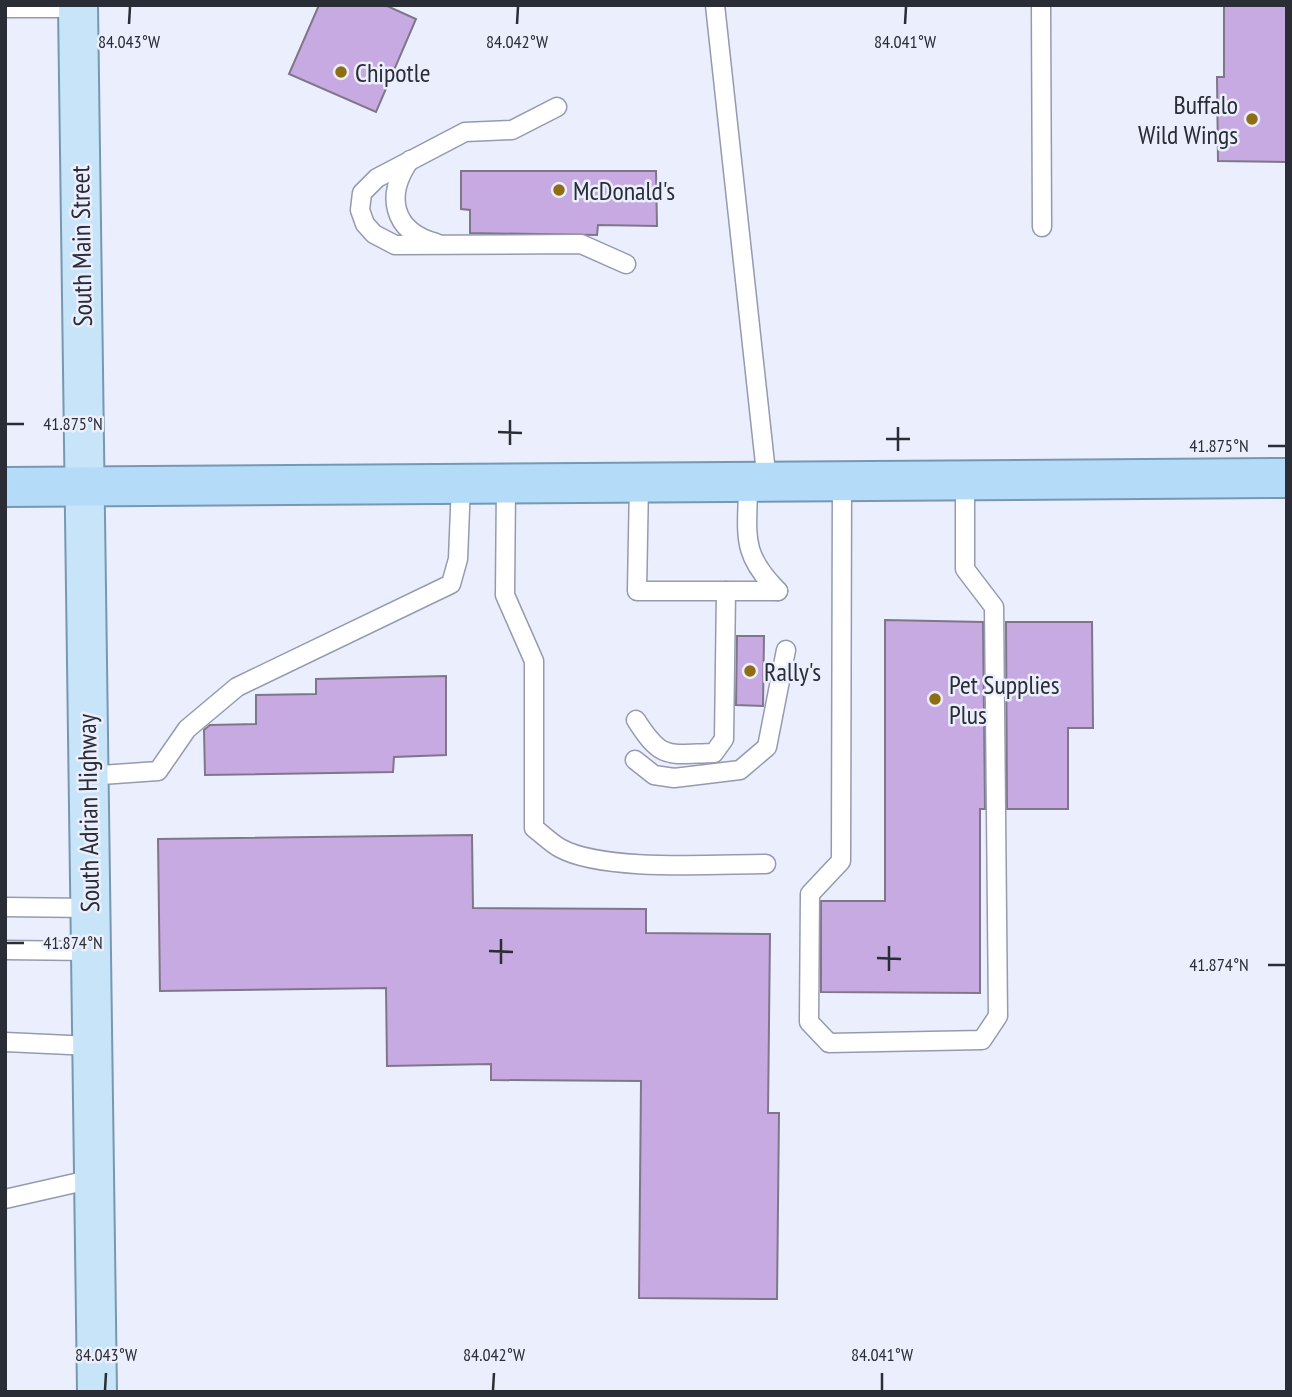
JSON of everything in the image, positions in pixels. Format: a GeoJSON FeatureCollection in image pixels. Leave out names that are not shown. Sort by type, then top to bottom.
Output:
{"type":"FeatureCollection","features":[{"type":"Feature","properties":{"kind":"highway"},"geometry":{"type":"LineString","coordinates":[[5,487],[1287,478]]}},
{"type":"Feature","properties":{"kind":"main road","name":"South Main Street"},"geometry":{"type":"LineString","coordinates":[[78,7],[83,487]]}},
{"type":"Feature","properties":{"kind":"main road","name":"South Adrian Highway"},"geometry":{"type":"LineString","coordinates":[[83,487],[97,1392]]}},
{"type":"Feature","properties":{"kind":"lane"},"geometry":{"type":"LineString","coordinates":[[639,482],[637,592],[778,591],[756,569],[748,547],[757,482],[715,5]]}},
{"type":"Feature","properties":{"kind":"lane"},"geometry":{"type":"LineString","coordinates":[[1041,5],[1042,227]]}},
{"type":"Feature","properties":{"kind":"lane"},"geometry":{"type":"LineString","coordinates":[[5,8],[78,7]]}},
{"type":"Feature","properties":{"kind":"lane"},"geometry":{"type":"LineString","coordinates":[[557,107],[512,130],[465,132],[410,160],[365,188],[360,199],[361,217],[385,242],[446,246],[581,244],[626,264]]}},
{"type":"Feature","properties":{"kind":"lane"},"geometry":{"type":"LineString","coordinates":[[410,160],[394,190],[399,214],[403,222],[418,236],[446,246]]}},
{"type":"Feature","properties":{"kind":"lane"},"geometry":{"type":"LineString","coordinates":[[842,481],[841,861],[810,894],[809,1022],[829,1044],[982,1040],[998,1016],[994,607],[965,569],[965,480]]}},
{"type":"Feature","properties":{"kind":"lane"},"geometry":{"type":"LineString","coordinates":[[88,776],[158,771],[187,729],[237,687],[451,584],[458,559],[461,484]]}},
{"type":"Feature","properties":{"kind":"lane"},"geometry":{"type":"LineString","coordinates":[[506,484],[505,595],[534,661],[534,828],[560,849],[592,858],[645,864],[766,864]]}},
{"type":"Feature","properties":{"kind":"lane"},"geometry":{"type":"LineString","coordinates":[[636,720],[651,744],[666,754],[714,753],[724,739],[726,591]]}},
{"type":"Feature","properties":{"kind":"lane"},"geometry":{"type":"LineString","coordinates":[[635,760],[654,775],[674,778],[740,770],[767,747],[786,650]]}},
{"type":"Feature","properties":{"kind":"lane"},"geometry":{"type":"LineString","coordinates":[[5,907],[89,908]]}},
{"type":"Feature","properties":{"kind":"lane"},"geometry":{"type":"LineString","coordinates":[[5,950],[90,951]]}},
{"type":"Feature","properties":{"kind":"lane"},"geometry":{"type":"LineString","coordinates":[[5,1042],[91,1046]]}},
{"type":"Feature","properties":{"kind":"lane"},"geometry":{"type":"LineString","coordinates":[[5,1199],[93,1179]]}},
{"type":"Feature","properties":{"kind":"building"},"geometry":{"type":"Polygon","coordinates":[[[319,5],[385,5],[416,19],[376,112],[289,74],[319,5]]]}},
{"type":"Feature","properties":{"kind":"building","name":"Buffalo Wild Wings"},"geometry":{"type":"Polygon","coordinates":[[[1224,5],[1287,5],[1287,162],[1218,161],[1217,77],[1224,77],[1224,5]]]}},
{"type":"Feature","properties":{"kind":"building","name":"McDonald's"},"geometry":{"type":"Polygon","coordinates":[[[461,171],[656,171],[657,226],[598,225],[597,235],[470,233],[470,210],[461,209],[461,171]]]}},
{"type":"Feature","properties":{"kind":"building"},"geometry":{"type":"Polygon","coordinates":[[[885,620],[983,622],[985,809],[980,809],[980,993],[821,992],[821,901],[885,901],[885,620]]]}},
{"type":"Feature","properties":{"kind":"building"},"geometry":{"type":"Polygon","coordinates":[[[1006,622],[1092,622],[1093,728],[1068,728],[1068,809],[1007,809],[1006,622]]]}},
{"type":"Feature","properties":{"kind":"building","name":"Rally's"},"geometry":{"type":"Polygon","coordinates":[[[737,636],[764,636],[763,706],[736,705],[737,636]]]}},
{"type":"Feature","properties":{"kind":"building"},"geometry":{"type":"Polygon","coordinates":[[[446,676],[446,755],[394,757],[393,772],[205,775],[204,730],[210,725],[256,724],[256,695],[316,694],[316,679],[446,676]]]}},
{"type":"Feature","properties":{"kind":"building"},"geometry":{"type":"Polygon","coordinates":[[[472,835],[473,908],[646,909],[646,933],[770,934],[768,1113],[779,1113],[777,1299],[639,1298],[641,1081],[491,1080],[491,1064],[387,1066],[386,988],[160,991],[158,839],[472,835]]]}},
{"type":"Feature","properties":{"kind":"place","name":"Chipotle"},"geometry":{"type":"Point","coordinates":[341,72]}},
{"type":"Feature","properties":{"kind":"place","name":"Buffalo Wild Wings"},"geometry":{"type":"Point","coordinates":[1252,119]}},
{"type":"Feature","properties":{"kind":"place","name":"McDonald's"},"geometry":{"type":"Point","coordinates":[559,190]}},
{"type":"Feature","properties":{"kind":"place","name":"Rally's"},"geometry":{"type":"Point","coordinates":[750,671]}},
{"type":"Feature","properties":{"kind":"place","name":"Pet Supplies Plus"},"geometry":{"type":"Point","coordinates":[935,699]}}]}
